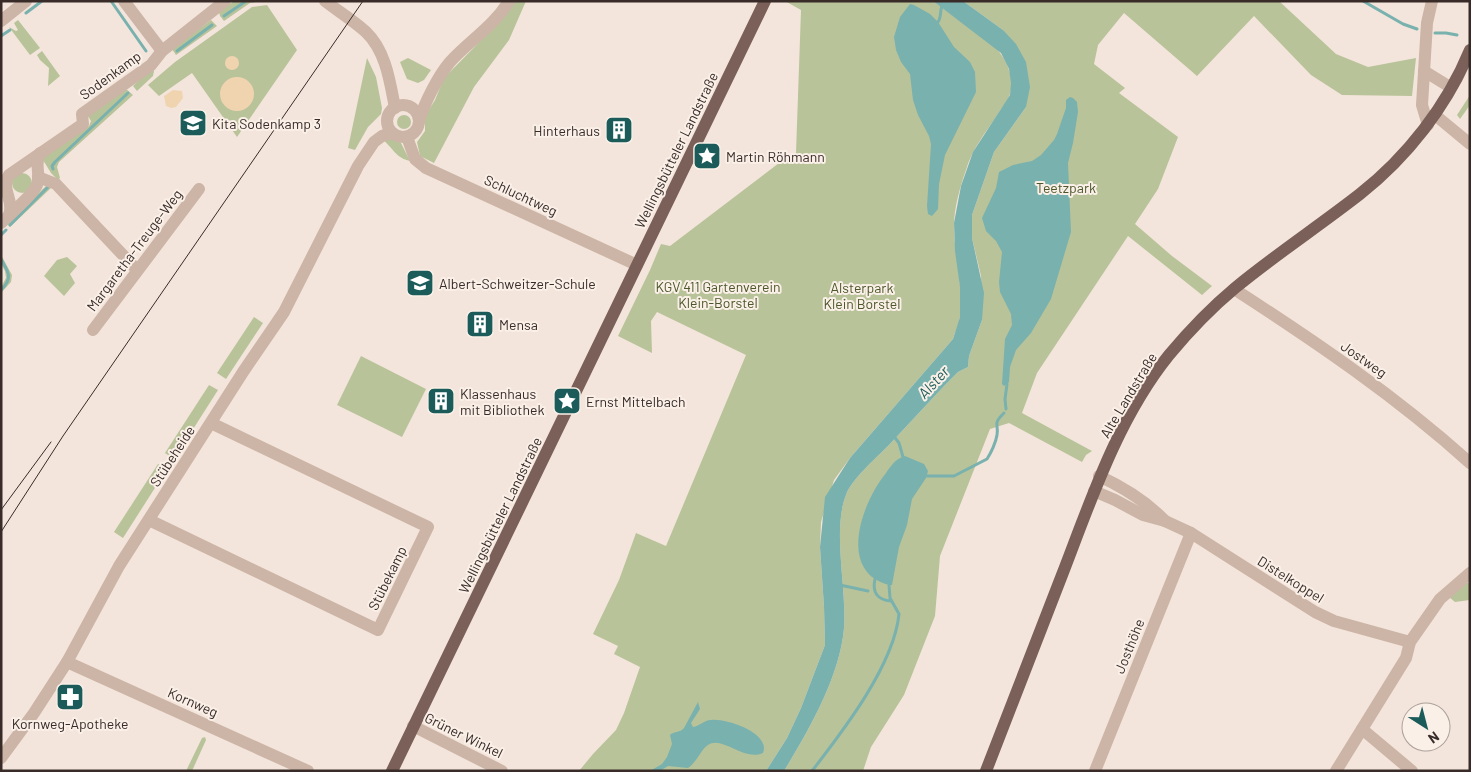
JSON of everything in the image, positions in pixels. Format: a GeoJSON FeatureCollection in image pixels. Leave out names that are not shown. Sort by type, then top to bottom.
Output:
{"type":"FeatureCollection","features":[{"type":"Feature","properties":{"kind":"main road","name":"Wellingsbütteler Landstraße"},"geometry":{"type":"LineString","coordinates":[[392,771],[765,1]]}},
{"type":"Feature","properties":{"kind":"main road","name":"Alte Landstraße"},"geometry":{"type":"LineString","coordinates":[[986,771],[1099,476],[1134,408],[1168,357],[1192,328],[1234,289],[1361,194],[1399,158],[1431,120],[1470,50]]}},
{"type":"Feature","properties":{"kind":"street"},"geometry":{"type":"LineString","coordinates":[[1,21],[26,1]]}},
{"type":"Feature","properties":{"kind":"street"},"geometry":{"type":"LineString","coordinates":[[124,1],[162,51]]}},
{"type":"Feature","properties":{"kind":"street","name":"Sodenkamp"},"geometry":{"type":"LineString","coordinates":[[5,219],[12,207],[3,184],[9,175],[83,124],[82,114],[150,65],[162,51],[225,1]]}},
{"type":"Feature","properties":{"kind":"street"},"geometry":{"type":"LineString","coordinates":[[325,1],[367,33],[381,54],[388,72],[395,108]]}},
{"type":"Feature","properties":{"kind":"street"},"geometry":{"type":"LineString","coordinates":[[419,121],[415,111],[402,105],[391,111],[388,126],[394,134],[402,137],[416,131],[427,101],[449,63],[487,28],[509,1]]}},
{"type":"Feature","properties":{"kind":"street"},"geometry":{"type":"LineString","coordinates":[[1432,1],[1427,23],[1422,105],[1431,120],[1470,144]]}},
{"type":"Feature","properties":{"kind":"street"},"geometry":{"type":"LineString","coordinates":[[1424,71],[1450,88]]}},
{"type":"Feature","properties":{"kind":"street"},"geometry":{"type":"LineString","coordinates":[[411,108],[427,101]]}},
{"type":"Feature","properties":{"kind":"street","name":"Stübeheide"},"geometry":{"type":"LineString","coordinates":[[358,166],[358,160],[368,138],[388,119]]}},
{"type":"Feature","properties":{"kind":"street","name":"Stübeheide"},"geometry":{"type":"LineString","coordinates":[[1,758],[34,713],[67,662],[117,570],[284,312],[358,166],[374,142],[382,136],[394,134]]}},
{"type":"Feature","properties":{"kind":"street","name":"Schluchtweg"},"geometry":{"type":"LineString","coordinates":[[407,136],[415,159],[426,168],[637,265]]}},
{"type":"Feature","properties":{"kind":"street","name":"Sodenkamp"},"geometry":{"type":"LineString","coordinates":[[5,219],[34,189],[38,177],[37,162],[40,153]]}},
{"type":"Feature","properties":{"kind":"street"},"geometry":{"type":"LineString","coordinates":[[38,177],[56,184],[137,270]]}},
{"type":"Feature","properties":{"kind":"street","name":"Margaretha-Treuge-Weg"},"geometry":{"type":"LineString","coordinates":[[93,330],[199,188]]}},
{"type":"Feature","properties":{"kind":"street","name":"Jostweg"},"geometry":{"type":"LineString","coordinates":[[1234,289],[1367,378],[1410,411],[1470,464]]}},
{"type":"Feature","properties":{"kind":"street","name":"Stübekamp"},"geometry":{"type":"LineString","coordinates":[[149,520],[378,630],[428,527],[211,423]]}},
{"type":"Feature","properties":{"kind":"street","name":"Distelkoppel"},"geometry":{"type":"LineString","coordinates":[[1099,476],[1121,486],[1151,505],[1166,521]]}},
{"type":"Feature","properties":{"kind":"street","name":"Distelkoppel"},"geometry":{"type":"LineString","coordinates":[[1094,491],[1115,500],[1143,516],[1166,521],[1191,533],[1315,612],[1334,621],[1410,642]]}},
{"type":"Feature","properties":{"kind":"street","name":"Josthöhe"},"geometry":{"type":"LineString","coordinates":[[1095,771],[1191,533]]}},
{"type":"Feature","properties":{"kind":"street"},"geometry":{"type":"LineString","coordinates":[[1336,771],[1406,658],[1410,642],[1440,599],[1470,573]]}},
{"type":"Feature","properties":{"kind":"street","name":"Kornweg"},"geometry":{"type":"LineString","coordinates":[[67,662],[308,771]]}},
{"type":"Feature","properties":{"kind":"street","name":"Grüner Winkel"},"geometry":{"type":"LineString","coordinates":[[413,726],[502,771]]}},
{"type":"Feature","properties":{"kind":"street"},"geometry":{"type":"LineString","coordinates":[[1362,729],[1412,771]]}},
{"type":"Feature","properties":{"kind":"green space"},"geometry":{"type":"Polygon","coordinates":[[[234,1],[261,1],[250,3],[224,21],[219,12],[234,1]]]}},
{"type":"Feature","properties":{"kind":"green space"},"geometry":{"type":"Polygon","coordinates":[[[515,1],[526,1],[509,40],[474,87],[434,163],[420,156],[417,142],[425,131],[425,116],[435,100],[444,78],[503,18],[515,1]]]}},
{"type":"Feature","properties":{"kind":"green space","name":"Alsterpark Klein Borstel"},"geometry":{"type":"Polygon","coordinates":[[[785,1],[933,1],[994,46],[1006,62],[1011,81],[1010,94],[972,155],[956,205],[954,226],[961,294],[959,322],[953,339],[850,458],[834,480],[821,522],[820,547],[825,645],[801,708],[787,738],[766,771],[579,771],[616,730],[640,667],[614,654],[618,646],[593,634],[619,580],[636,533],[666,546],[746,355],[657,312],[651,321],[652,353],[618,336],[661,244],[670,246],[779,163],[782,156],[796,153],[801,10],[785,1]]]}},
{"type":"Feature","properties":{"kind":"green space","name":"Teetzpark"},"geometry":{"type":"Polygon","coordinates":[[[963,1],[1279,1],[1336,54],[1368,67],[1416,58],[1412,96],[1342,95],[1311,75],[1254,16],[1197,76],[1124,13],[1098,45],[1094,64],[1125,88],[1119,93],[1178,137],[1158,189],[1135,224],[1172,256],[1212,286],[1202,295],[1128,236],[1037,373],[1022,413],[1092,451],[1086,455],[1082,462],[1009,423],[990,429],[940,556],[935,616],[904,695],[871,747],[863,771],[784,771],[822,702],[830,684],[841,646],[844,613],[840,525],[846,495],[864,469],[958,372],[968,367],[969,356],[982,320],[981,276],[972,238],[972,215],[994,152],[1026,107],[1003,30],[963,1]]]}},
{"type":"Feature","properties":{"kind":"green space"},"geometry":{"type":"Polygon","coordinates":[[[267,5],[297,50],[237,137],[192,73],[159,96],[148,85],[175,62],[252,7],[267,5]]]}},
{"type":"Feature","properties":{"kind":"green space"},"geometry":{"type":"Polygon","coordinates":[[[18,20],[40,48],[30,55],[9,27],[16,31],[18,30],[14,23],[18,20]]]}},
{"type":"Feature","properties":{"kind":"green space"},"geometry":{"type":"Polygon","coordinates":[[[211,20],[217,26],[176,55],[172,49],[211,20]]]}},
{"type":"Feature","properties":{"kind":"green space"},"geometry":{"type":"Polygon","coordinates":[[[42,51],[60,76],[48,86],[49,68],[37,55],[42,51]]]}},
{"type":"Feature","properties":{"kind":"green space"},"geometry":{"type":"Polygon","coordinates":[[[367,58],[376,77],[382,108],[381,114],[368,127],[355,150],[348,148],[367,58]]]}},
{"type":"Feature","properties":{"kind":"green space"},"geometry":{"type":"Polygon","coordinates":[[[408,58],[431,70],[424,80],[418,83],[407,79],[400,62],[408,58]]]}},
{"type":"Feature","properties":{"kind":"green space"},"geometry":{"type":"Polygon","coordinates":[[[151,68],[154,71],[153,76],[137,91],[133,86],[151,68]]]}},
{"type":"Feature","properties":{"kind":"green space"},"geometry":{"type":"Polygon","coordinates":[[[125,88],[133,95],[59,162],[57,167],[60,178],[58,180],[43,160],[44,155],[89,126],[91,121],[88,116],[125,88]]]}},
{"type":"Feature","properties":{"kind":"green space"},"geometry":{"type":"Polygon","coordinates":[[[1470,95],[1470,105],[1460,119],[1457,115],[1470,95]]]}},
{"type":"Feature","properties":{"kind":"green space"},"geometry":{"type":"Polygon","coordinates":[[[401,115],[407,115],[411,122],[407,129],[401,129],[397,125],[397,119],[401,115]]]}},
{"type":"Feature","properties":{"kind":"green space"},"geometry":{"type":"Polygon","coordinates":[[[395,139],[401,143],[410,161],[398,155],[383,140],[395,139]]]}},
{"type":"Feature","properties":{"kind":"green space"},"geometry":{"type":"Polygon","coordinates":[[[22,173],[29,176],[32,183],[29,190],[22,193],[15,190],[12,183],[15,176],[22,173]]]}},
{"type":"Feature","properties":{"kind":"green space"},"geometry":{"type":"Polygon","coordinates":[[[47,185],[52,187],[10,227],[7,224],[47,185]]]}},
{"type":"Feature","properties":{"kind":"green space"},"geometry":{"type":"Polygon","coordinates":[[[1,255],[12,275],[11,282],[1,293],[1,287],[6,278],[1,264],[1,255]]]}},
{"type":"Feature","properties":{"kind":"green space"},"geometry":{"type":"Polygon","coordinates":[[[67,257],[77,266],[70,274],[75,283],[64,296],[44,276],[57,260],[67,257]]]}},
{"type":"Feature","properties":{"kind":"green space"},"geometry":{"type":"Polygon","coordinates":[[[254,317],[263,323],[226,379],[217,373],[254,317]]]}},
{"type":"Feature","properties":{"kind":"green space"},"geometry":{"type":"Polygon","coordinates":[[[361,356],[426,389],[402,437],[337,405],[361,356]]]}},
{"type":"Feature","properties":{"kind":"green space"},"geometry":{"type":"Polygon","coordinates":[[[209,385],[218,390],[174,459],[165,453],[209,385]]]}},
{"type":"Feature","properties":{"kind":"green space"},"geometry":{"type":"Polygon","coordinates":[[[158,464],[167,469],[123,538],[114,532],[158,464]]]}},
{"type":"Feature","properties":{"kind":"green space"},"geometry":{"type":"Polygon","coordinates":[[[1466,583],[1470,583],[1470,600],[1455,602],[1449,597],[1466,583]]]}},
{"type":"Feature","properties":{"kind":"green space"},"geometry":{"type":"Polygon","coordinates":[[[205,737],[206,740],[192,771],[186,771],[202,738],[205,737]]]}},
{"type":"Feature","properties":{"kind":"sand"},"geometry":{"type":"Polygon","coordinates":[[[232,56],[237,58],[239,63],[237,68],[232,70],[227,68],[225,63],[227,58],[232,56]]]}},
{"type":"Feature","properties":{"kind":"sand"},"geometry":{"type":"Polygon","coordinates":[[[237,77],[249,82],[254,94],[249,106],[237,111],[225,106],[220,94],[225,82],[237,77]]]}},
{"type":"Feature","properties":{"kind":"sand"},"geometry":{"type":"Polygon","coordinates":[[[173,90],[182,91],[183,98],[176,107],[171,108],[166,106],[164,96],[173,90]]]}},
{"type":"Feature","properties":{"kind":"water","name":"Alster"},"geometry":{"type":"Polygon","coordinates":[[[933,1],[963,1],[1003,30],[1016,44],[1026,62],[1030,87],[1026,107],[994,152],[972,215],[972,238],[984,293],[982,320],[969,356],[968,367],[958,372],[864,469],[846,495],[840,525],[844,628],[836,665],[822,702],[784,771],[766,771],[787,738],[801,708],[825,645],[820,547],[825,497],[850,458],[953,339],[960,317],[960,287],[955,251],[954,223],[961,186],[973,152],[1010,95],[1009,69],[1001,53],[933,1]]]}},
{"type":"Feature","properties":{"kind":"water"},"geometry":{"type":"Polygon","coordinates":[[[910,4],[930,14],[938,22],[954,47],[970,62],[975,72],[976,92],[945,155],[939,184],[938,209],[932,216],[928,214],[927,206],[931,144],[913,100],[910,74],[901,62],[896,50],[894,37],[900,17],[910,4]]]}},
{"type":"Feature","properties":{"kind":"water"},"geometry":{"type":"Polygon","coordinates":[[[1070,97],[1077,102],[1078,112],[1068,163],[1071,232],[1051,299],[1031,333],[1016,350],[1010,367],[1009,382],[1004,386],[1002,384],[1005,339],[1012,325],[1011,314],[1000,292],[1002,252],[996,241],[986,231],[982,218],[996,188],[999,172],[1013,165],[1032,161],[1041,155],[1057,134],[1066,108],[1066,100],[1070,97]]]}},
{"type":"Feature","properties":{"kind":"water"},"geometry":{"type":"Polygon","coordinates":[[[905,456],[924,464],[928,471],[926,478],[912,499],[907,525],[899,547],[892,585],[889,585],[873,578],[863,567],[859,553],[859,537],[867,504],[875,489],[892,464],[905,456]]]}},
{"type":"Feature","properties":{"kind":"water"},"geometry":{"type":"Polygon","coordinates":[[[698,702],[700,709],[691,723],[693,727],[711,720],[736,724],[754,733],[760,739],[764,746],[763,753],[756,755],[748,754],[720,743],[714,743],[708,745],[688,768],[668,766],[660,771],[650,771],[662,764],[667,757],[672,744],[670,735],[684,728],[698,702]]]}},
{"type":"Feature","properties":{"kind":"waterway"},"geometry":{"type":"LineString","coordinates":[[26,13],[42,1]]}},
{"type":"Feature","properties":{"kind":"waterway"},"geometry":{"type":"LineString","coordinates":[[111,1],[146,51]]}},
{"type":"Feature","properties":{"kind":"waterway"},"geometry":{"type":"LineString","coordinates":[[224,16],[246,1]]}},
{"type":"Feature","properties":{"kind":"waterway"},"geometry":{"type":"LineString","coordinates":[[938,22],[944,1]]}},
{"type":"Feature","properties":{"kind":"waterway"},"geometry":{"type":"LineString","coordinates":[[1363,1],[1403,24],[1417,29]]}},
{"type":"Feature","properties":{"kind":"waterway"},"geometry":{"type":"LineString","coordinates":[[177,51],[212,25]]}},
{"type":"Feature","properties":{"kind":"waterway"},"geometry":{"type":"LineString","coordinates":[[1,36],[10,30]]}},
{"type":"Feature","properties":{"kind":"waterway"},"geometry":{"type":"LineString","coordinates":[[1435,33],[1457,35]]}},
{"type":"Feature","properties":{"kind":"waterway"},"geometry":{"type":"LineString","coordinates":[[53,169],[52,166],[55,162],[128,93]]}},
{"type":"Feature","properties":{"kind":"waterway"},"geometry":{"type":"LineString","coordinates":[[10,225],[48,187]]}},
{"type":"Feature","properties":{"kind":"waterway"},"geometry":{"type":"LineString","coordinates":[[1,235],[6,230]]}},
{"type":"Feature","properties":{"kind":"waterway"},"geometry":{"type":"LineString","coordinates":[[1,259],[8,275],[7,282],[1,290]]}},
{"type":"Feature","properties":{"kind":"waterway"},"geometry":{"type":"LineString","coordinates":[[1006,409],[1007,384]]}},
{"type":"Feature","properties":{"kind":"waterway"},"geometry":{"type":"LineString","coordinates":[[927,476],[954,476],[987,459],[996,438],[997,422],[1004,413]]}},
{"type":"Feature","properties":{"kind":"waterway"},"geometry":{"type":"LineString","coordinates":[[893,435],[899,443],[903,457]]}},
{"type":"Feature","properties":{"kind":"waterway"},"geometry":{"type":"LineString","coordinates":[[875,579],[874,588],[879,597],[891,601]]}},
{"type":"Feature","properties":{"kind":"waterway"},"geometry":{"type":"LineString","coordinates":[[840,585],[868,591]]}},
{"type":"Feature","properties":{"kind":"waterway"},"geometry":{"type":"LineString","coordinates":[[812,771],[865,697],[888,654],[899,614],[890,598],[889,585]]}},
{"type":"Feature","properties":{"kind":"tram line"},"geometry":{"type":"LineString","coordinates":[[1,532],[63,436],[363,1]]}},
{"type":"Feature","properties":{"kind":"tram line"},"geometry":{"type":"LineString","coordinates":[[1,510],[51,442]]}},
{"type":"Feature","properties":{"kind":"place","name":"Kita Sodenkamp 3"},"geometry":{"type":"Point","coordinates":[193,123]}},
{"type":"Feature","properties":{"kind":"place","name":"Hinterhaus"},"geometry":{"type":"Point","coordinates":[619,130]}},
{"type":"Feature","properties":{"kind":"place","name":"Martin Röhmann"},"geometry":{"type":"Point","coordinates":[707,156]}},
{"type":"Feature","properties":{"kind":"place","name":"Albert-Schweitzer-Schule"},"geometry":{"type":"Point","coordinates":[420,283]}},
{"type":"Feature","properties":{"kind":"place","name":"Mensa"},"geometry":{"type":"Point","coordinates":[480,324]}},
{"type":"Feature","properties":{"kind":"place","name":"Klassenhaus mit Bibliothek"},"geometry":{"type":"Point","coordinates":[441,401]}},
{"type":"Feature","properties":{"kind":"place","name":"Ernst Mittelbach"},"geometry":{"type":"Point","coordinates":[567,401]}},
{"type":"Feature","properties":{"kind":"place","name":"Kornweg-Apotheke"},"geometry":{"type":"Point","coordinates":[70,697]}},
{"type":"Feature","properties":{"kind":"park label","name":"KGV 411 Gartenverein Klein-Borstel"},"geometry":{"type":"Point","coordinates":[718,294]}}]}
